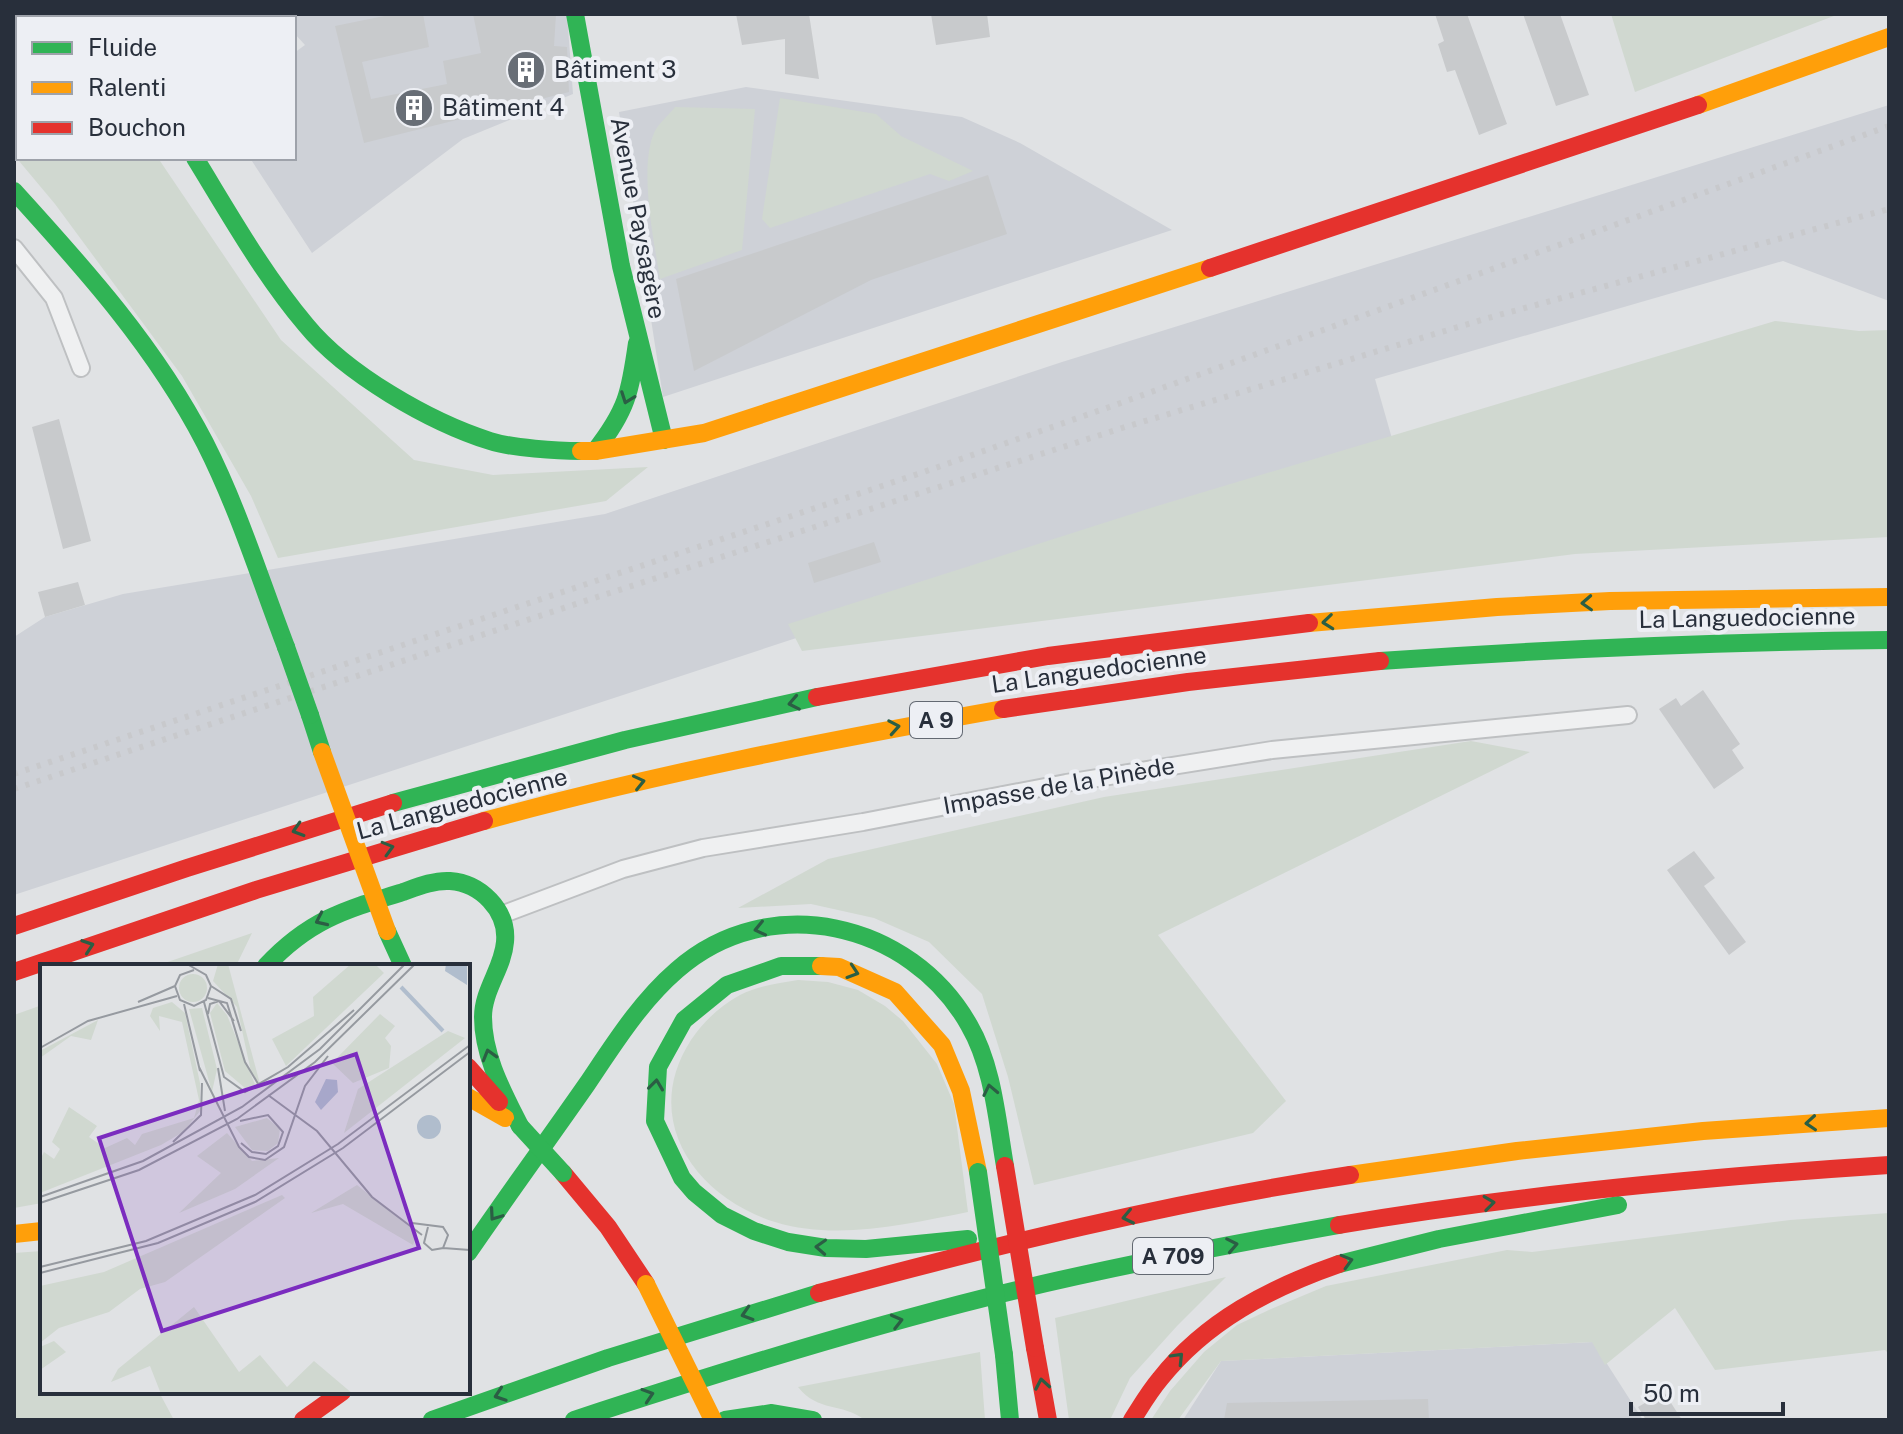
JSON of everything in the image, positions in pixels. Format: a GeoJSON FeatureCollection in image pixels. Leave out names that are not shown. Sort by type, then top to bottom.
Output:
{"type":"FeatureCollection","features":[{"type":"Feature","properties":{"kind":"main road","name":"Avenue Paysagère"},"geometry":{"type":"LineString","coordinates":[[575,14],[621,266],[664,440]]}},
{"type":"Feature","properties":{"kind":"main road"},"geometry":{"type":"LineString","coordinates":[[196,160],[267,275],[308,328],[350,368],[434,418],[492,442],[595,451],[704,433],[1559,154],[1754,88],[1889,37]]}},
{"type":"Feature","properties":{"kind":"main road"},"geometry":{"type":"LineString","coordinates":[[14,191],[100,284],[142,342],[196,428],[234,508],[387,931],[402,964]]}},
{"type":"Feature","properties":{"kind":"main road","name":"Avenue Paysagère"},"geometry":{"type":"LineString","coordinates":[[595,451],[618,422],[627,399],[638,337]]}},
{"type":"Feature","properties":{"kind":"main road","name":"La Languedocienne"},"geometry":{"type":"LineString","coordinates":[[14,926],[290,832],[496,773],[715,719],[920,679],[1142,643],[1376,617],[1611,601],[1889,597]]}},
{"type":"Feature","properties":{"kind":"main road","name":"La Languedocienne"},"geometry":{"type":"LineString","coordinates":[[14,972],[312,871],[501,816],[796,746],[967,714],[1160,684],[1446,655],[1658,642],[1889,640]]}},
{"type":"Feature","properties":{"kind":"main road"},"geometry":{"type":"LineString","coordinates":[[268,964],[287,941],[318,919],[416,888],[449,881],[480,890],[501,915],[505,941],[487,992],[483,1015],[485,1046],[495,1076],[520,1126]]}},
{"type":"Feature","properties":{"kind":"main road"},"geometry":{"type":"LineString","coordinates":[[470,1250],[618,1039],[654,994],[681,967],[710,947],[769,927],[806,923],[850,929],[895,948],[937,981],[963,1013],[978,1047],[1005,1166],[1048,1420]]}},
{"type":"Feature","properties":{"kind":"main road"},"geometry":{"type":"LineString","coordinates":[[1010,1420],[1004,1355],[978,1172],[966,1108],[943,1047],[909,1004],[883,984],[852,970],[816,963],[767,967],[720,987],[696,1006],[676,1031],[661,1060],[654,1089],[654,1116],[668,1158],[687,1184],[710,1207],[758,1234],[808,1246],[866,1248],[1066,1231]]}},
{"type":"Feature","properties":{"kind":"main road"},"geometry":{"type":"LineString","coordinates":[[470,1069],[602,1216],[622,1244],[646,1284],[713,1420]]}},
{"type":"Feature","properties":{"kind":"main road"},"geometry":{"type":"LineString","coordinates":[[470,1098],[520,1126]]}},
{"type":"Feature","properties":{"kind":"main road","name":"A 709"},"geometry":{"type":"LineString","coordinates":[[432,1420],[749,1313],[940,1261],[1066,1231],[1269,1189],[1461,1159],[1708,1130],[1889,1118]]}},
{"type":"Feature","properties":{"kind":"main road","name":"A 709"},"geometry":{"type":"LineString","coordinates":[[574,1420],[863,1330],[1044,1284],[1254,1240],[1476,1205],[1645,1185],[1889,1165]]}},
{"type":"Feature","properties":{"kind":"main road"},"geometry":{"type":"LineString","coordinates":[[1132,1420],[1170,1366],[1203,1333],[1254,1297],[1314,1271],[1403,1247],[1789,1172]]}},
{"type":"Feature","properties":{"kind":"main road"},"geometry":{"type":"LineString","coordinates":[[14,1234],[40,1231]]}},
{"type":"Feature","properties":{"kind":"main road"},"geometry":{"type":"LineString","coordinates":[[303,1420],[339,1394]]}},
{"type":"Feature","properties":{"kind":"main road"},"geometry":{"type":"LineString","coordinates":[[725,1420],[772,1413],[793,1414],[813,1420]]}},
{"type":"Feature","properties":{"kind":"street"},"geometry":{"type":"LineString","coordinates":[[14,248],[54,298],[81,368]]}},
{"type":"Feature","properties":{"kind":"street","name":"Impasse de la Pinède"},"geometry":{"type":"LineString","coordinates":[[501,915],[623,869],[703,848],[863,822],[1066,783],[1272,750],[1628,715]]}},
{"type":"Feature","properties":{"kind":"shaded area"},"geometry":{"type":"Polygon","coordinates":[[[275,14],[567,14],[573,94],[463,139],[312,253],[251,160],[296,160],[296,52],[305,45],[296,35],[296,16],[275,14]]]}},
{"type":"Feature","properties":{"kind":"shaded area"},"geometry":{"type":"Polygon","coordinates":[[[1611,14],[1839,14],[1635,92],[1611,14]]]}},
{"type":"Feature","properties":{"kind":"shaded area"},"geometry":{"type":"Polygon","coordinates":[[[16,38],[16,157],[14,155],[16,38]]]}},
{"type":"Feature","properties":{"kind":"shaded area"},"geometry":{"type":"Polygon","coordinates":[[[746,87],[962,117],[1020,143],[1172,230],[663,397],[619,112],[746,87]]]}},
{"type":"Feature","properties":{"kind":"shaded area"},"geometry":{"type":"Polygon","coordinates":[[[780,98],[876,114],[901,136],[973,171],[949,181],[930,174],[770,228],[762,219],[780,98]]]}},
{"type":"Feature","properties":{"kind":"shaded area"},"geometry":{"type":"Polygon","coordinates":[[[1889,105],[1889,301],[1783,261],[1375,379],[1393,442],[14,895],[14,637],[45,617],[123,594],[605,514],[1062,362],[1889,105]]]}},
{"type":"Feature","properties":{"kind":"shaded area"},"geometry":{"type":"Polygon","coordinates":[[[675,107],[755,109],[742,250],[660,279],[651,225],[648,164],[655,131],[675,107]]]}},
{"type":"Feature","properties":{"kind":"shaded area"},"geometry":{"type":"Polygon","coordinates":[[[18,160],[159,160],[281,340],[414,460],[493,475],[648,467],[606,501],[278,558],[251,496],[182,376],[55,204],[18,160]]]}},
{"type":"Feature","properties":{"kind":"shaded area"},"geometry":{"type":"Polygon","coordinates":[[[1775,321],[1859,331],[1889,330],[1889,537],[1575,554],[802,651],[788,624],[1157,506],[1775,321]]]}},
{"type":"Feature","properties":{"kind":"shaded area"},"geometry":{"type":"Polygon","coordinates":[[[1471,741],[1530,752],[1158,935],[1286,1101],[1253,1133],[1034,1185],[1008,1077],[982,994],[929,942],[874,918],[811,904],[738,908],[828,859],[1104,797],[1471,741]]]}},
{"type":"Feature","properties":{"kind":"shaded area"},"geometry":{"type":"Polygon","coordinates":[[[252,933],[237,964],[162,964],[252,933]]]}},
{"type":"Feature","properties":{"kind":"shaded area"},"geometry":{"type":"Polygon","coordinates":[[[798,980],[828,982],[858,990],[885,1006],[903,1021],[937,1064],[954,1104],[968,1212],[872,1229],[799,1228],[746,1210],[721,1194],[700,1174],[684,1151],[674,1126],[671,1098],[677,1069],[691,1040],[713,1014],[740,995],[761,987],[798,980]]]}},
{"type":"Feature","properties":{"kind":"shaded area"},"geometry":{"type":"Polygon","coordinates":[[[40,1006],[40,1203],[14,1208],[14,1015],[40,1006]]]}},
{"type":"Feature","properties":{"kind":"shaded area"},"geometry":{"type":"Polygon","coordinates":[[[1889,1213],[1889,1354],[1885,1350],[1715,1370],[1675,1308],[1605,1365],[1592,1342],[1221,1361],[1178,1420],[1151,1420],[1170,1391],[1204,1352],[1237,1325],[1326,1286],[1507,1250],[1532,1252],[1790,1220],[1889,1213]]]}},
{"type":"Feature","properties":{"kind":"shaded area"},"geometry":{"type":"Polygon","coordinates":[[[40,1251],[40,1394],[160,1394],[174,1420],[14,1420],[14,1253],[40,1251]]]}},
{"type":"Feature","properties":{"kind":"shaded area"},"geometry":{"type":"Polygon","coordinates":[[[1226,1277],[1130,1378],[1110,1420],[1069,1420],[1055,1318],[1226,1277]]]}},
{"type":"Feature","properties":{"kind":"shaded area"},"geometry":{"type":"Polygon","coordinates":[[[1593,1342],[1643,1420],[1183,1420],[1221,1361],[1593,1342]]]}},
{"type":"Feature","properties":{"kind":"shaded area"},"geometry":{"type":"Polygon","coordinates":[[[980,1352],[985,1420],[865,1420],[856,1414],[814,1401],[798,1387],[980,1352]]]}},
{"type":"Feature","properties":{"kind":"building"},"geometry":{"type":"Polygon","coordinates":[[[394,14],[423,14],[429,47],[362,62],[371,99],[447,84],[443,61],[481,53],[473,14],[556,14],[554,46],[567,47],[569,92],[364,143],[335,26],[394,14]]]}},
{"type":"Feature","properties":{"kind":"building"},"geometry":{"type":"Polygon","coordinates":[[[736,14],[809,14],[819,79],[785,74],[785,39],[742,45],[736,14]]]}},
{"type":"Feature","properties":{"kind":"building"},"geometry":{"type":"Polygon","coordinates":[[[931,14],[987,14],[990,37],[936,45],[931,14]]]}},
{"type":"Feature","properties":{"kind":"building"},"geometry":{"type":"Polygon","coordinates":[[[1435,14],[1467,14],[1507,124],[1479,135],[1455,70],[1447,72],[1438,44],[1444,41],[1435,14]]]}},
{"type":"Feature","properties":{"kind":"building"},"geometry":{"type":"Polygon","coordinates":[[[1523,14],[1560,14],[1589,95],[1556,106],[1523,14]]]}},
{"type":"Feature","properties":{"kind":"building"},"geometry":{"type":"Polygon","coordinates":[[[988,175],[1007,234],[871,280],[694,371],[676,279],[988,175]]]}},
{"type":"Feature","properties":{"kind":"building"},"geometry":{"type":"Polygon","coordinates":[[[59,419],[91,541],[63,549],[32,427],[59,419]]]}},
{"type":"Feature","properties":{"kind":"building"},"geometry":{"type":"Polygon","coordinates":[[[874,542],[881,562],[814,583],[808,563],[874,542]]]}},
{"type":"Feature","properties":{"kind":"building"},"geometry":{"type":"Polygon","coordinates":[[[78,582],[85,605],[45,617],[38,592],[78,582]]]}},
{"type":"Feature","properties":{"kind":"building"},"geometry":{"type":"Polygon","coordinates":[[[1703,690],[1740,744],[1732,750],[1744,768],[1714,789],[1659,709],[1676,698],[1681,706],[1703,690]]]}},
{"type":"Feature","properties":{"kind":"building"},"geometry":{"type":"Polygon","coordinates":[[[1694,851],[1715,878],[1704,886],[1746,942],[1729,955],[1667,870],[1694,851]]]}},
{"type":"Feature","properties":{"kind":"building"},"geometry":{"type":"Polygon","coordinates":[[[1664,1392],[1682,1420],[1646,1420],[1638,1407],[1664,1392]]]}},
{"type":"Feature","properties":{"kind":"building"},"geometry":{"type":"Polygon","coordinates":[[[1428,1399],[1429,1420],[1224,1420],[1227,1403],[1428,1399]]]}},
{"type":"Feature","properties":{"kind":"railway"},"geometry":{"type":"LineString","coordinates":[[14,774],[918,474],[1889,126]]}},
{"type":"Feature","properties":{"kind":"railway"},"geometry":{"type":"LineString","coordinates":[[14,789],[1122,428],[1488,318],[1889,209]]}},
{"type":"Feature","properties":{"kind":"traffic: fast"},"geometry":{"type":"LineString","coordinates":[[575,14],[621,266],[664,440]]}},
{"type":"Feature","properties":{"kind":"traffic: fast"},"geometry":{"type":"LineString","coordinates":[[196,160],[275,285],[306,325],[343,361],[390,394],[467,433],[510,446],[581,451]]}},
{"type":"Feature","properties":{"kind":"traffic: fast"},"geometry":{"type":"LineString","coordinates":[[14,191],[118,311],[186,408],[228,493],[286,647]]}},
{"type":"Feature","properties":{"kind":"traffic: fast"},"geometry":{"type":"LineString","coordinates":[[595,451],[621,412],[637,343]]}},
{"type":"Feature","properties":{"kind":"traffic: fast"},"geometry":{"type":"LineString","coordinates":[[1380,661],[1634,647],[1889,640]]}},
{"type":"Feature","properties":{"kind":"traffic: fast"},"geometry":{"type":"LineString","coordinates":[[286,647],[310,715]]}},
{"type":"Feature","properties":{"kind":"traffic: fast"},"geometry":{"type":"LineString","coordinates":[[393,803],[625,740],[817,697]]}},
{"type":"Feature","properties":{"kind":"traffic: fast"},"geometry":{"type":"LineString","coordinates":[[310,715],[322,752]]}},
{"type":"Feature","properties":{"kind":"traffic: fast"},"geometry":{"type":"LineString","coordinates":[[268,964],[297,938],[328,918],[426,884],[450,881],[472,887],[497,909],[505,930],[501,961],[484,1007],[484,1031],[495,1073],[520,1126]]}},
{"type":"Feature","properties":{"kind":"traffic: fast"},"geometry":{"type":"LineString","coordinates":[[470,1250],[651,996],[677,970],[714,945],[753,930],[795,925],[836,928],[875,941],[912,962],[944,990],[969,1025],[984,1058],[1005,1166]]}},
{"type":"Feature","properties":{"kind":"traffic: fast"},"geometry":{"type":"LineString","coordinates":[[387,931],[402,964]]}},
{"type":"Feature","properties":{"kind":"traffic: fast"},"geometry":{"type":"LineString","coordinates":[[821,966],[781,966],[727,985],[684,1020],[658,1067],[655,1121],[682,1178],[722,1215],[754,1231],[788,1242],[826,1248],[866,1249],[968,1239]]}},
{"type":"Feature","properties":{"kind":"traffic: fast"},"geometry":{"type":"LineString","coordinates":[[520,1126],[563,1173]]}},
{"type":"Feature","properties":{"kind":"traffic: fast"},"geometry":{"type":"LineString","coordinates":[[978,1172],[1004,1355]]}},
{"type":"Feature","properties":{"kind":"traffic: fast"},"geometry":{"type":"LineString","coordinates":[[1339,1264],[1439,1239],[1618,1205]]}},
{"type":"Feature","properties":{"kind":"traffic: fast"},"geometry":{"type":"LineString","coordinates":[[574,1420],[780,1355],[988,1297],[1119,1267],[1339,1225]]}},
{"type":"Feature","properties":{"kind":"traffic: fast"},"geometry":{"type":"LineString","coordinates":[[432,1420],[608,1358],[819,1293]]}},
{"type":"Feature","properties":{"kind":"traffic: fast"},"geometry":{"type":"LineString","coordinates":[[1004,1355],[1010,1420]]}},
{"type":"Feature","properties":{"kind":"traffic: fast"},"geometry":{"type":"LineString","coordinates":[[725,1420],[772,1413],[813,1420]]}},
{"type":"Feature","properties":{"kind":"traffic: slow"},"geometry":{"type":"LineString","coordinates":[[1698,105],[1889,37]]}},
{"type":"Feature","properties":{"kind":"traffic: slow"},"geometry":{"type":"LineString","coordinates":[[581,451],[704,433],[1210,268]]}},
{"type":"Feature","properties":{"kind":"traffic: slow"},"geometry":{"type":"LineString","coordinates":[[1309,623],[1610,601],[1889,597]]}},
{"type":"Feature","properties":{"kind":"traffic: slow"},"geometry":{"type":"LineString","coordinates":[[484,821],[742,759],[1003,709]]}},
{"type":"Feature","properties":{"kind":"traffic: slow"},"geometry":{"type":"LineString","coordinates":[[322,752],[387,931]]}},
{"type":"Feature","properties":{"kind":"traffic: slow"},"geometry":{"type":"LineString","coordinates":[[821,966],[839,967],[895,992],[942,1045],[961,1091],[978,1172]]}},
{"type":"Feature","properties":{"kind":"traffic: slow"},"geometry":{"type":"LineString","coordinates":[[470,1098],[505,1118]]}},
{"type":"Feature","properties":{"kind":"traffic: slow"},"geometry":{"type":"LineString","coordinates":[[1350,1175],[1517,1151],[1703,1131],[1889,1118]]}},
{"type":"Feature","properties":{"kind":"traffic: slow"},"geometry":{"type":"LineString","coordinates":[[14,1234],[40,1231]]}},
{"type":"Feature","properties":{"kind":"traffic: slow"},"geometry":{"type":"LineString","coordinates":[[646,1284],[713,1420]]}},
{"type":"Feature","properties":{"kind":"traffic: jam"},"geometry":{"type":"LineString","coordinates":[[74,14],[78,16]]}},
{"type":"Feature","properties":{"kind":"traffic: jam"},"geometry":{"type":"LineString","coordinates":[[1210,268],[1698,105]]}},
{"type":"Feature","properties":{"kind":"traffic: jam"},"geometry":{"type":"LineString","coordinates":[[817,697],[1048,656],[1309,623]]}},
{"type":"Feature","properties":{"kind":"traffic: jam"},"geometry":{"type":"LineString","coordinates":[[1003,709],[1188,682],[1380,661]]}},
{"type":"Feature","properties":{"kind":"traffic: jam"},"geometry":{"type":"LineString","coordinates":[[14,926],[393,803]]}},
{"type":"Feature","properties":{"kind":"traffic: jam"},"geometry":{"type":"LineString","coordinates":[[14,972],[256,890],[484,821]]}},
{"type":"Feature","properties":{"kind":"traffic: jam"},"geometry":{"type":"LineString","coordinates":[[470,1069],[499,1102]]}},
{"type":"Feature","properties":{"kind":"traffic: jam"},"geometry":{"type":"LineString","coordinates":[[1339,1225],[1476,1204],[1613,1188],[1889,1165]]}},
{"type":"Feature","properties":{"kind":"traffic: jam"},"geometry":{"type":"LineString","coordinates":[[1005,1166],[1035,1348]]}},
{"type":"Feature","properties":{"kind":"traffic: jam"},"geometry":{"type":"LineString","coordinates":[[563,1173],[608,1227],[646,1284]]}},
{"type":"Feature","properties":{"kind":"traffic: jam"},"geometry":{"type":"LineString","coordinates":[[819,1293],[1083,1226],[1216,1198],[1350,1175]]}},
{"type":"Feature","properties":{"kind":"traffic: jam"},"geometry":{"type":"LineString","coordinates":[[1132,1420],[1152,1389],[1178,1358],[1219,1323],[1288,1284],[1339,1264]]}},
{"type":"Feature","properties":{"kind":"traffic: jam"},"geometry":{"type":"LineString","coordinates":[[1035,1348],[1048,1420]]}},
{"type":"Feature","properties":{"kind":"traffic: jam"},"geometry":{"type":"LineString","coordinates":[[303,1420],[339,1394]]}},
{"type":"Feature","properties":{"kind":"place","name":"Bâtiment 3"},"geometry":{"type":"Point","coordinates":[526,70]}},
{"type":"Feature","properties":{"kind":"place","name":"Bâtiment 4"},"geometry":{"type":"Point","coordinates":[414,108]}}]}
